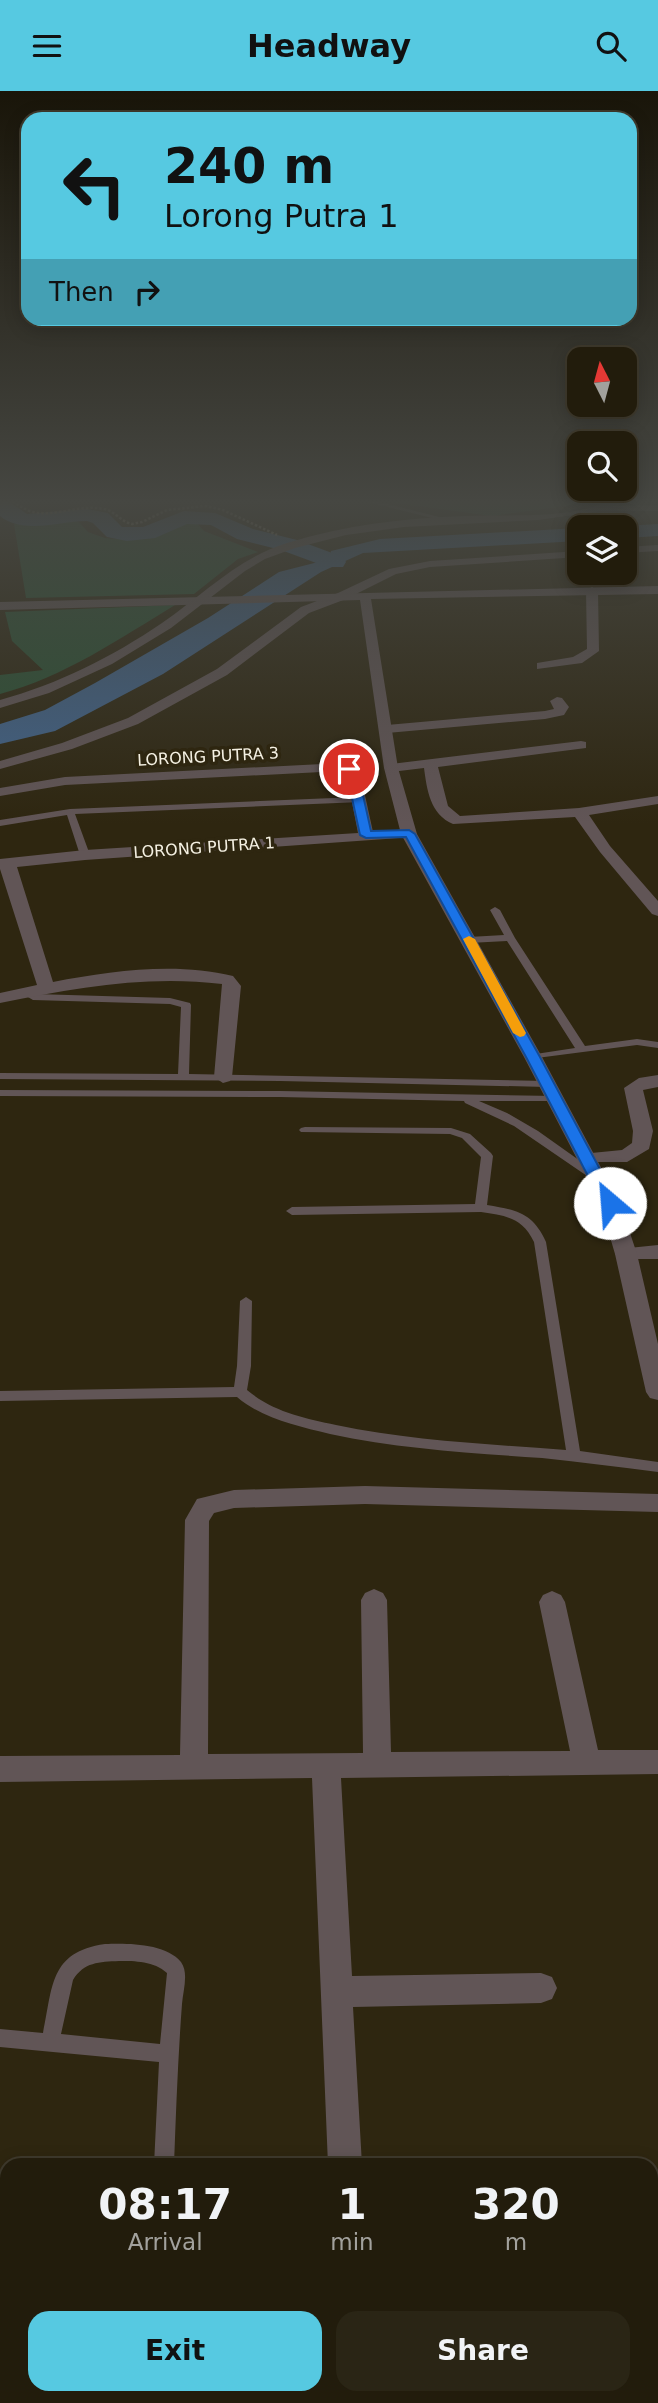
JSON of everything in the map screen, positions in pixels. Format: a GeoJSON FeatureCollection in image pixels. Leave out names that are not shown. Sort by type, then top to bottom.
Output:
{"type":"FeatureCollection","features":[{"type":"Feature","properties":{"kind":"street"},"geometry":{"type":"LineString","coordinates":[[0,704],[43,692],[94,669],[193,608]]}},
{"type":"Feature","properties":{"kind":"street"},"geometry":{"type":"LineString","coordinates":[[0,765],[67,746],[133,720],[222,672],[311,608]]}},
{"type":"Feature","properties":{"kind":"street"},"geometry":{"type":"LineString","coordinates":[[366,608],[391,768],[409,834],[533,1057],[610,1203],[626,1254],[658,1392]]}},
{"type":"Feature","properties":{"kind":"street"},"geometry":{"type":"LineString","coordinates":[[542,666],[577,660],[593,651],[592,608]]}},
{"type":"Feature","properties":{"kind":"street"},"geometry":{"type":"LineString","coordinates":[[387,729],[545,715],[559,712],[562,707],[557,701]]}},
{"type":"Feature","properties":{"kind":"street"},"geometry":{"type":"LineString","coordinates":[[391,768],[581,745]]}},
{"type":"Feature","properties":{"kind":"street"},"geometry":{"type":"LineString","coordinates":[[431,765],[440,806],[449,819],[466,822],[579,812],[658,800]]}},
{"type":"Feature","properties":{"kind":"street","name":"LORONG PUTRA 3"},"geometry":{"type":"LineString","coordinates":[[0,792],[65,781],[342,767],[352,772],[366,835]]}},
{"type":"Feature","properties":{"kind":"street"},"geometry":{"type":"LineString","coordinates":[[579,812],[605,849],[658,911]]}},
{"type":"Feature","properties":{"kind":"street","name":"LORONG PUTRA 1"},"geometry":{"type":"LineString","coordinates":[[4,864],[85,855],[409,834]]}},
{"type":"Feature","properties":{"kind":"street"},"geometry":{"type":"LineString","coordinates":[[4,864],[46,987]]}},
{"type":"Feature","properties":{"kind":"street"},"geometry":{"type":"LineString","coordinates":[[637,884],[658,881]]}},
{"type":"Feature","properties":{"kind":"street"},"geometry":{"type":"LineString","coordinates":[[0,998],[46,987],[141,977],[227,980],[232,986],[223,1077]]}},
{"type":"Feature","properties":{"kind":"street"},"geometry":{"type":"LineString","coordinates":[[588,1158],[627,1156],[642,1146],[643,1131],[633,1089],[646,1082],[658,1081]]}},
{"type":"Feature","properties":{"kind":"street"},"geometry":{"type":"LineString","coordinates":[[626,1254],[658,1252]]}},
{"type":"Feature","properties":{"kind":"street"},"geometry":{"type":"LineString","coordinates":[[194,1768],[197,1520],[206,1506],[234,1499],[365,1495],[658,1503]]}},
{"type":"Feature","properties":{"kind":"street"},"geometry":{"type":"LineString","coordinates":[[374,1600],[377,1765]]}},
{"type":"Feature","properties":{"kind":"street"},"geometry":{"type":"LineString","coordinates":[[552,1602],[586,1762]]}},
{"type":"Feature","properties":{"kind":"street"},"geometry":{"type":"LineString","coordinates":[[0,1769],[658,1762]]}},
{"type":"Feature","properties":{"kind":"street"},"geometry":{"type":"LineString","coordinates":[[326,1766],[339,1992],[345,2158]]}},
{"type":"Feature","properties":{"kind":"street"},"geometry":{"type":"LineString","coordinates":[[339,1992],[541,1988]]}},
{"type":"Feature","properties":{"kind":"lane"},"geometry":{"type":"LineString","coordinates":[[0,823],[70,812],[358,800]]}},
{"type":"Feature","properties":{"kind":"lane"},"geometry":{"type":"LineString","coordinates":[[70,812],[85,855]]}},
{"type":"Feature","properties":{"kind":"lane"},"geometry":{"type":"LineString","coordinates":[[495,910],[582,1050]]}},
{"type":"Feature","properties":{"kind":"lane"},"geometry":{"type":"LineString","coordinates":[[469,940],[510,938]]}},
{"type":"Feature","properties":{"kind":"lane"},"geometry":{"type":"LineString","coordinates":[[26,993],[33,997],[170,1001],[186,1005],[183,1076]]}},
{"type":"Feature","properties":{"kind":"lane"},"geometry":{"type":"LineString","coordinates":[[533,1057],[637,1042],[658,1045]]}},
{"type":"Feature","properties":{"kind":"lane"},"geometry":{"type":"LineString","coordinates":[[0,1076],[280,1077],[551,1092]]}},
{"type":"Feature","properties":{"kind":"lane"},"geometry":{"type":"LineString","coordinates":[[280,1077],[280,1094]]}},
{"type":"Feature","properties":{"kind":"lane"},"geometry":{"type":"LineString","coordinates":[[0,1093],[455,1097],[551,1092]]}},
{"type":"Feature","properties":{"kind":"lane"},"geometry":{"type":"LineString","coordinates":[[455,1097],[499,1111],[597,1178]]}},
{"type":"Feature","properties":{"kind":"lane"},"geometry":{"type":"LineString","coordinates":[[305,1129],[435,1129],[466,1136],[486,1156],[481,1208]]}},
{"type":"Feature","properties":{"kind":"lane"},"geometry":{"type":"LineString","coordinates":[[292,1211],[481,1208],[524,1219],[534,1229],[540,1242],[574,1456]]}},
{"type":"Feature","properties":{"kind":"lane"},"geometry":{"type":"LineString","coordinates":[[240,1392],[244,1366],[246,1301]]}},
{"type":"Feature","properties":{"kind":"lane"},"geometry":{"type":"LineString","coordinates":[[0,1396],[240,1392],[249,1401],[278,1414],[369,1438],[574,1456],[658,1467]]}},
{"type":"Feature","properties":{"kind":"lane"},"geometry":{"type":"LineString","coordinates":[[50,2042],[64,1977],[69,1968],[85,1956],[138,1953],[168,1960],[176,1970],[164,2158]]}},
{"type":"Feature","properties":{"kind":"lane"},"geometry":{"type":"LineString","coordinates":[[0,2038],[169,2054]]}},
{"type":"Feature","properties":{"kind":"green space"},"geometry":{"type":"Polygon","coordinates":[[[170,608],[69,667],[24,687],[0,694],[0,675],[43,670],[12,641],[5,612],[170,608]]]}},
{"type":"Feature","properties":{"kind":"water"},"geometry":{"type":"Polygon","coordinates":[[[224,608],[265,608],[163,674],[55,731],[0,744],[0,724],[45,710],[224,608]]]}},
{"type":"Feature","properties":{"kind":"slow traffic"},"geometry":{"type":"LineString","coordinates":[[469,939],[520,1033]]}},
{"type":"Feature","properties":{"kind":"route"},"geometry":{"type":"LineString","coordinates":[[349,769],[354,777],[366,835],[409,834],[435,876],[610,1203]]}}]}
